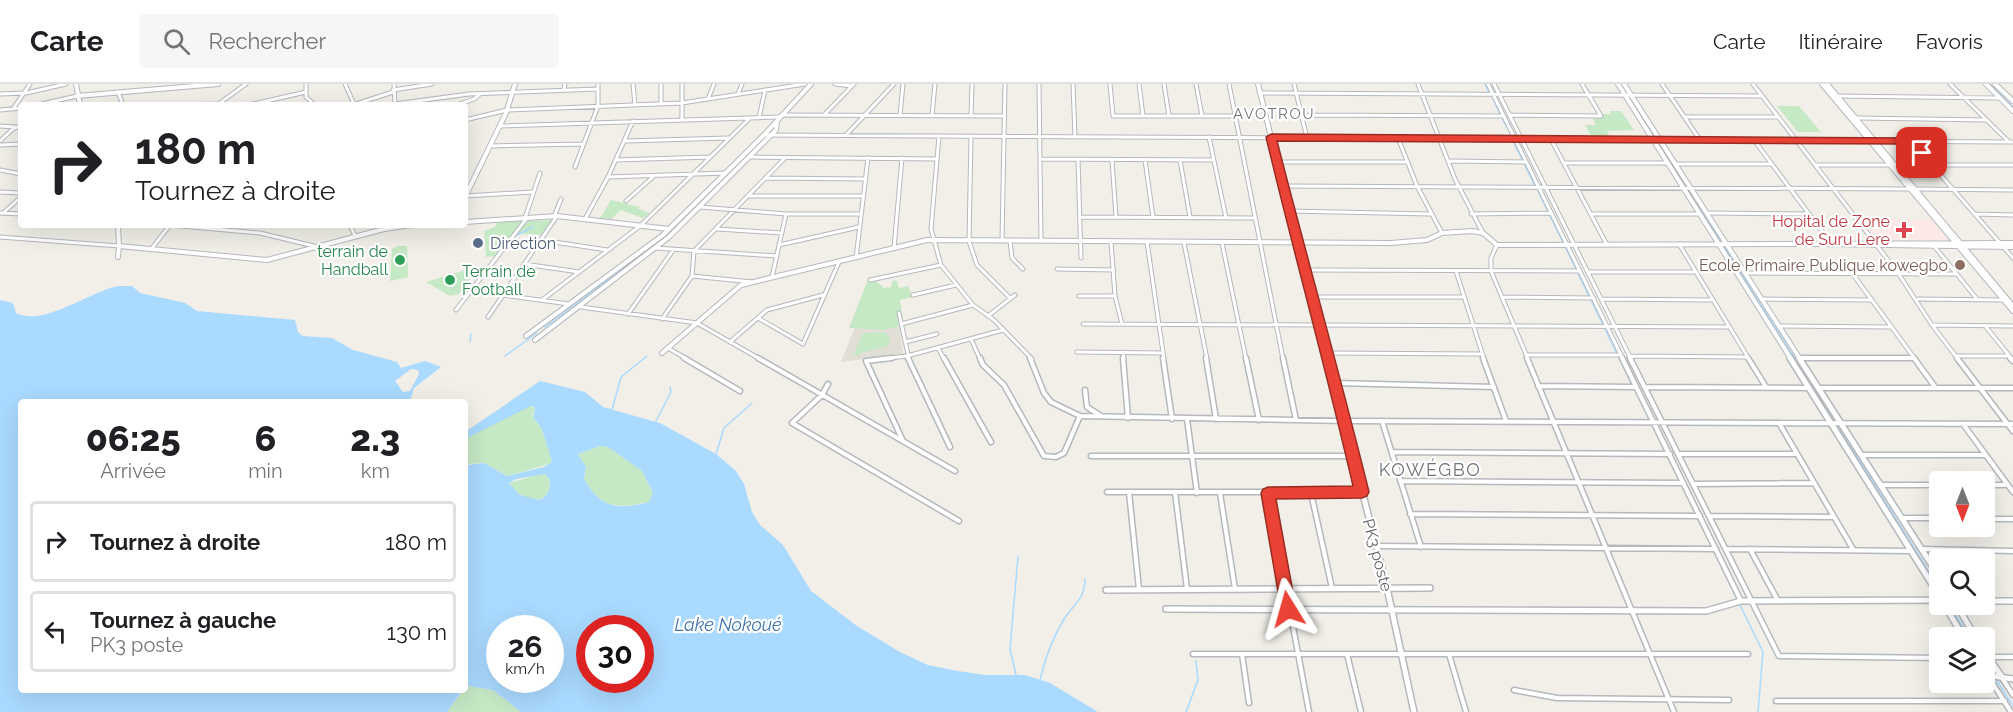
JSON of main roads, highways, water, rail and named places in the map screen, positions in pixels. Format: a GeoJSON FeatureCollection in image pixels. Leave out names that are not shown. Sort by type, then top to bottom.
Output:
{"type":"FeatureCollection","features":[{"type":"Feature","properties":{"kind":"water"},"geometry":{"type":"Polygon","coordinates":[[[132,286],[140,293],[185,303],[197,311],[295,320],[298,332],[303,336],[332,338],[353,350],[397,362],[401,368],[425,361],[441,367],[414,388],[411,399],[18,399],[18,693],[461,693],[447,712],[0,712],[0,300],[13,303],[16,313],[27,316],[39,316],[106,289],[132,286]],[[411,369],[395,381],[403,392],[410,391],[419,374],[418,370],[411,369]]]}},
{"type":"Feature","properties":{"kind":"water","name":"Lake Nokoué"},"geometry":{"type":"Polygon","coordinates":[[[540,381],[585,392],[603,407],[660,423],[716,454],[736,471],[744,484],[752,512],[760,525],[783,545],[811,591],[857,626],[900,652],[928,665],[985,675],[1025,675],[1050,683],[1098,712],[521,712],[497,693],[564,693],[564,615],[486,615],[486,689],[468,686],[468,465],[484,463],[507,476],[544,467],[552,462],[542,429],[533,417],[535,408],[531,406],[468,438],[468,430],[540,381]],[[600,446],[578,454],[586,467],[584,479],[591,489],[604,502],[611,505],[628,506],[649,502],[653,493],[642,471],[608,447],[600,446]],[[545,474],[516,479],[509,483],[520,495],[539,500],[545,497],[550,480],[545,474]]]}},
{"type":"Feature","properties":{"kind":"waterway"},"geometry":{"type":"LineString","coordinates":[[1485,84],[1489,92]]}},
{"type":"Feature","properties":{"kind":"waterway"},"geometry":{"type":"LineString","coordinates":[[1621,84],[1627,93]]}},
{"type":"Feature","properties":{"kind":"waterway"},"geometry":{"type":"LineString","coordinates":[[1990,84],[2013,107]]}},
{"type":"Feature","properties":{"kind":"waterway"},"geometry":{"type":"LineString","coordinates":[[1492,97],[1500,114]]}},
{"type":"Feature","properties":{"kind":"waterway"},"geometry":{"type":"LineString","coordinates":[[1630,97],[1656,139]]}},
{"type":"Feature","properties":{"kind":"waterway"},"geometry":{"type":"LineString","coordinates":[[1502,118],[1512,137]]}},
{"type":"Feature","properties":{"kind":"waterway"},"geometry":{"type":"LineString","coordinates":[[769,133],[773,129]]}},
{"type":"Feature","properties":{"kind":"waterway"},"geometry":{"type":"LineString","coordinates":[[545,327],[665,237],[765,137]]}},
{"type":"Feature","properties":{"kind":"waterway"},"geometry":{"type":"LineString","coordinates":[[1513,141],[1535,186]]}},
{"type":"Feature","properties":{"kind":"waterway"},"geometry":{"type":"LineString","coordinates":[[1658,142],[1686,187]]}},
{"type":"Feature","properties":{"kind":"waterway"},"geometry":{"type":"LineString","coordinates":[[1537,189],[1589,296]]}},
{"type":"Feature","properties":{"kind":"waterway"},"geometry":{"type":"LineString","coordinates":[[1689,190],[1721,241]]}},
{"type":"Feature","properties":{"kind":"waterway"},"geometry":{"type":"LineString","coordinates":[[517,235],[533,227]]}},
{"type":"Feature","properties":{"kind":"waterway"},"geometry":{"type":"LineString","coordinates":[[1725,248],[1834,420]]}},
{"type":"Feature","properties":{"kind":"waterway"},"geometry":{"type":"LineString","coordinates":[[1591,300],[1632,385]]}},
{"type":"Feature","properties":{"kind":"waterway"},"geometry":{"type":"LineString","coordinates":[[505,356],[537,333]]}},
{"type":"Feature","properties":{"kind":"waterway"},"geometry":{"type":"LineString","coordinates":[[470,342],[471,334]]}},
{"type":"Feature","properties":{"kind":"waterway"},"geometry":{"type":"LineString","coordinates":[[612,410],[621,377],[647,356]]}},
{"type":"Feature","properties":{"kind":"waterway"},"geometry":{"type":"LineString","coordinates":[[656,421],[671,392],[670,387]]}},
{"type":"Feature","properties":{"kind":"waterway"},"geometry":{"type":"LineString","coordinates":[[1635,389],[1650,420]]}},
{"type":"Feature","properties":{"kind":"waterway"},"geometry":{"type":"LineString","coordinates":[[716,454],[724,428],[752,403]]}},
{"type":"Feature","properties":{"kind":"waterway"},"geometry":{"type":"LineString","coordinates":[[1652,424],[1665,452]]}},
{"type":"Feature","properties":{"kind":"waterway"},"geometry":{"type":"LineString","coordinates":[[1839,428],[1929,571]]}},
{"type":"Feature","properties":{"kind":"waterway"},"geometry":{"type":"LineString","coordinates":[[1668,457],[1696,514]]}},
{"type":"Feature","properties":{"kind":"waterway"},"geometry":{"type":"LineString","coordinates":[[1698,519],[1712,547]]}},
{"type":"Feature","properties":{"kind":"waterway"},"geometry":{"type":"LineString","coordinates":[[1714,551],[1735,595]]}},
{"type":"Feature","properties":{"kind":"waterway"},"geometry":{"type":"LineString","coordinates":[[1016,675],[1010,649],[1018,556]]}},
{"type":"Feature","properties":{"kind":"waterway"},"geometry":{"type":"LineString","coordinates":[[1040,680],[1052,641],[1064,619],[1081,597],[1085,579]]}},
{"type":"Feature","properties":{"kind":"waterway"},"geometry":{"type":"LineString","coordinates":[[1740,605],[1763,652],[1758,712]]}},
{"type":"Feature","properties":{"kind":"waterway"},"geometry":{"type":"LineString","coordinates":[[1956,615],[1963,627]]}},
{"type":"Feature","properties":{"kind":"waterway"},"geometry":{"type":"LineString","coordinates":[[1186,712],[1198,680],[1196,661]]}},
{"type":"Feature","properties":{"kind":"waterway"},"geometry":{"type":"LineString","coordinates":[[1996,679],[2013,706]]}},
{"type":"Feature","properties":{"kind":"place","name":"Hopital de Zone de Suru Lere"},"geometry":{"type":"Point","coordinates":[1904,230]}},
{"type":"Feature","properties":{"kind":"place","name":"Direction"},"geometry":{"type":"Point","coordinates":[478,243]}},
{"type":"Feature","properties":{"kind":"place","name":"terrain de Handball"},"geometry":{"type":"Point","coordinates":[400,260]}},
{"type":"Feature","properties":{"kind":"place","name":"Ecole Primaire Publique kowegbo"},"geometry":{"type":"Point","coordinates":[1960,265]}},
{"type":"Feature","properties":{"kind":"place","name":"Terrain de Football"},"geometry":{"type":"Point","coordinates":[450,280]}},
{"type":"Feature","properties":{"kind":"district","name":"AVOTROU"},"geometry":{"type":"Point","coordinates":[1274,114]}},
{"type":"Feature","properties":{"kind":"district","name":"KOWÉGBO"},"geometry":{"type":"Point","coordinates":[1430,470]}}]}
